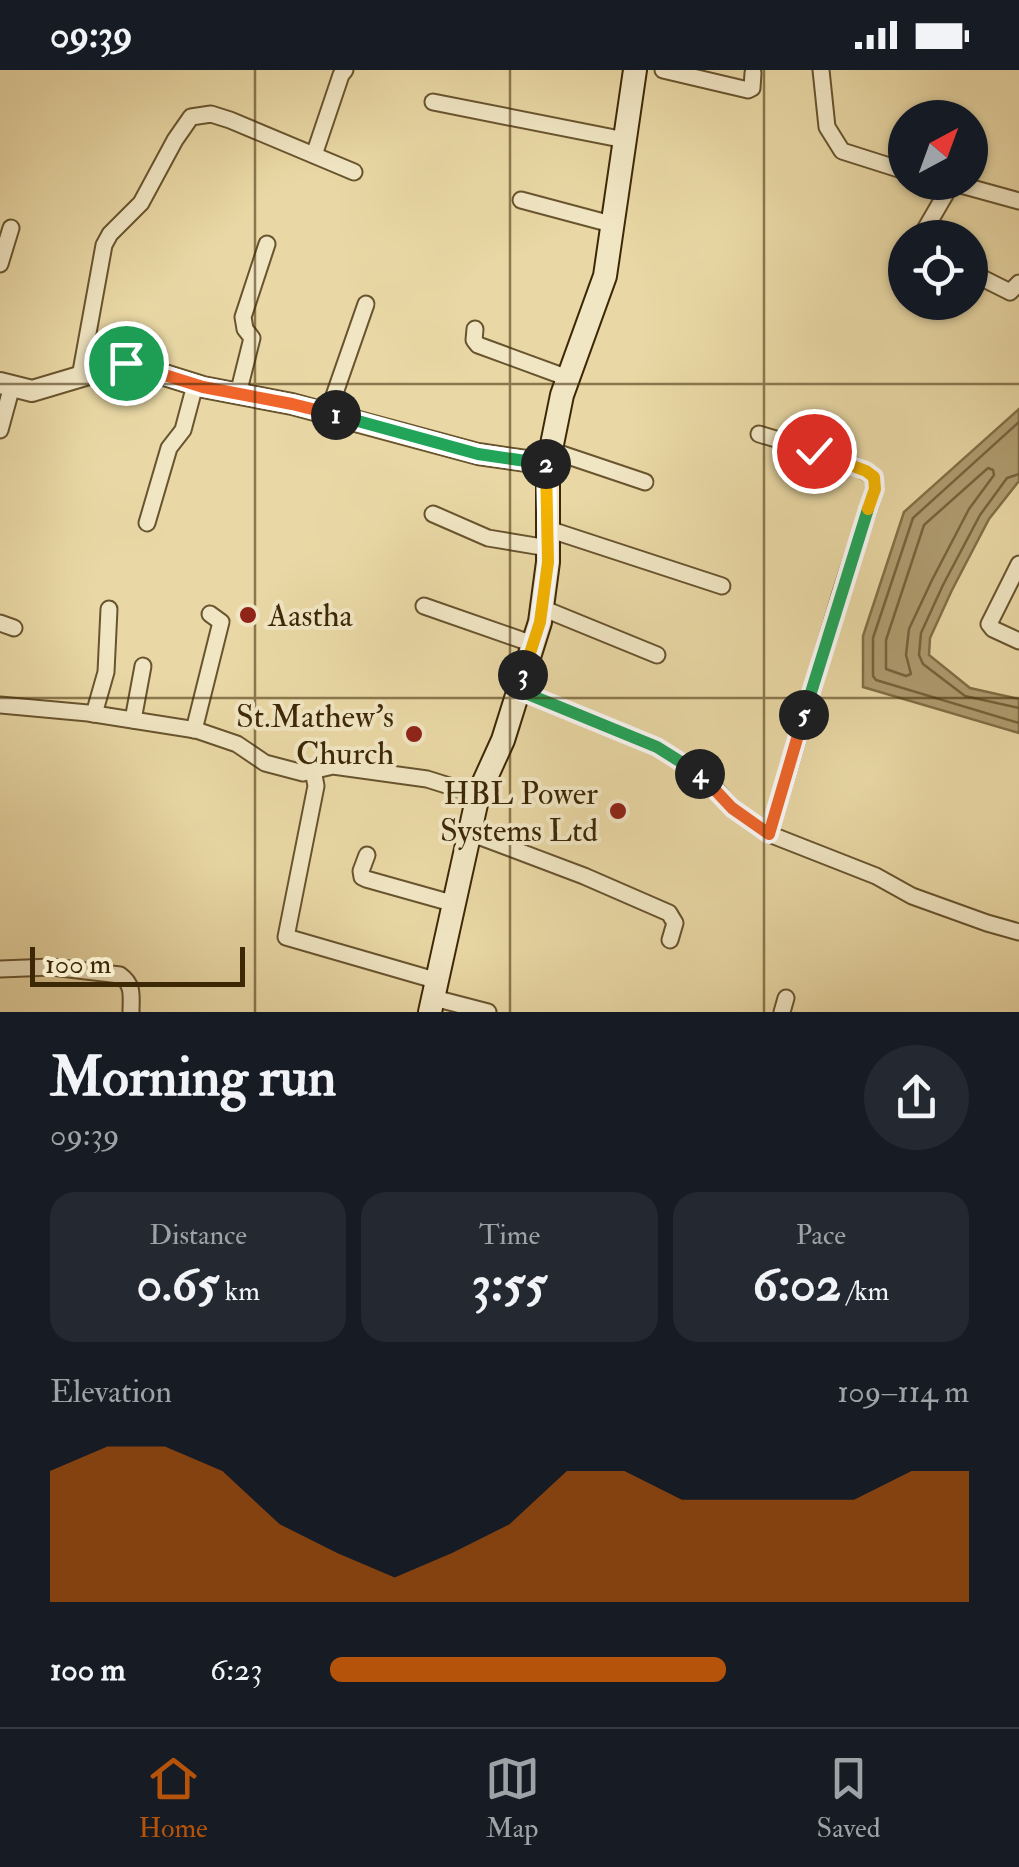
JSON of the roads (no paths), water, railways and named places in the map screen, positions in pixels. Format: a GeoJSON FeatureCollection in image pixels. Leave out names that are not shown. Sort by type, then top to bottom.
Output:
{"type":"FeatureCollection","features":[{"type":"Feature","properties":{"kind":"main road"},"geometry":{"type":"LineString","coordinates":[[434,997],[478,795],[503,740],[542,608],[549,457],[562,396],[604,276],[635,70]]}},
{"type":"Feature","properties":{"kind":"street"},"geometry":{"type":"LineString","coordinates":[[314,155],[346,70]]}},
{"type":"Feature","properties":{"kind":"street"},"geometry":{"type":"LineString","coordinates":[[663,70],[748,90],[752,88],[753,73]]}},
{"type":"Feature","properties":{"kind":"street"},"geometry":{"type":"LineString","coordinates":[[821,70],[827,127],[842,151],[888,166]]}},
{"type":"Feature","properties":{"kind":"street"},"geometry":{"type":"LineString","coordinates":[[433,102],[624,151]]}},
{"type":"Feature","properties":{"kind":"street"},"geometry":{"type":"LineString","coordinates":[[80,377],[104,245],[118,225],[141,204],[191,117],[221,117],[354,172]]}},
{"type":"Feature","properties":{"kind":"street"},"geometry":{"type":"LineString","coordinates":[[988,193],[1019,201]]}},
{"type":"Feature","properties":{"kind":"street"},"geometry":{"type":"LineString","coordinates":[[521,200],[611,224]]}},
{"type":"Feature","properties":{"kind":"street"},"geometry":{"type":"LineString","coordinates":[[0,264],[10,228]]}},
{"type":"Feature","properties":{"kind":"street"},"geometry":{"type":"LineString","coordinates":[[238,394],[252,338],[245,329],[244,316],[267,244]]}},
{"type":"Feature","properties":{"kind":"street"},"geometry":{"type":"LineString","coordinates":[[988,281],[1010,292],[1019,283]]}},
{"type":"Feature","properties":{"kind":"street"},"geometry":{"type":"LineString","coordinates":[[328,413],[366,304]]}},
{"type":"Feature","properties":{"kind":"street"},"geometry":{"type":"LineString","coordinates":[[475,329],[474,340],[478,345],[568,378]]}},
{"type":"Feature","properties":{"kind":"street"},"geometry":{"type":"LineString","coordinates":[[0,430],[6,384],[32,391],[126,363],[195,385],[328,413],[478,454],[549,457],[645,482]]}},
{"type":"Feature","properties":{"kind":"street"},"geometry":{"type":"LineString","coordinates":[[147,523],[169,448],[184,430],[195,385]]}},
{"type":"Feature","properties":{"kind":"street"},"geometry":{"type":"LineString","coordinates":[[759,434],[866,471],[874,477],[875,489],[769,834]]}},
{"type":"Feature","properties":{"kind":"street"},"geometry":{"type":"LineString","coordinates":[[433,514],[488,538],[548,539],[722,586]]}},
{"type":"Feature","properties":{"kind":"street"},"geometry":{"type":"LineString","coordinates":[[1019,564],[989,624],[993,630],[1019,641]]}},
{"type":"Feature","properties":{"kind":"street"},"geometry":{"type":"LineString","coordinates":[[424,606],[532,644]]}},
{"type":"Feature","properties":{"kind":"street"},"geometry":{"type":"LineString","coordinates":[[542,608],[657,655]]}},
{"type":"Feature","properties":{"kind":"street"},"geometry":{"type":"LineString","coordinates":[[94,714],[106,672],[109,609]]}},
{"type":"Feature","properties":{"kind":"street"},"geometry":{"type":"LineString","coordinates":[[194,730],[220,622],[210,614]]}},
{"type":"Feature","properties":{"kind":"street"},"geometry":{"type":"LineString","coordinates":[[133,720],[143,666]]}},
{"type":"Feature","properties":{"kind":"street"},"geometry":{"type":"LineString","coordinates":[[518,690],[657,747],[703,775],[732,808],[769,834],[876,876],[912,896],[1019,932]]}},
{"type":"Feature","properties":{"kind":"street"},"geometry":{"type":"LineString","coordinates":[[0,705],[94,714],[194,730],[237,744],[265,764],[304,773],[333,766],[427,778],[478,795]]}},
{"type":"Feature","properties":{"kind":"street"},"geometry":{"type":"LineString","coordinates":[[313,770],[316,786],[286,936],[434,997],[488,1012]]}},
{"type":"Feature","properties":{"kind":"street"},"geometry":{"type":"LineString","coordinates":[[470,833],[669,913],[675,923],[670,940]]}},
{"type":"Feature","properties":{"kind":"street"},"geometry":{"type":"LineString","coordinates":[[367,855],[360,871],[366,879],[455,904]]}},
{"type":"Feature","properties":{"kind":"street"},"geometry":{"type":"LineString","coordinates":[[0,970],[52,967],[120,975],[132,988],[131,1012]]}},
{"type":"Feature","properties":{"kind":"water"},"geometry":{"type":"Polygon","coordinates":[[[1019,409],[1019,481],[989,519],[952,590],[930,638],[929,655],[970,688],[1019,699],[1019,733],[863,687],[863,636],[904,512],[1019,409]]]}},
{"type":"Feature","properties":{"kind":"place","name":"Aastha"},"geometry":{"type":"Point","coordinates":[248,615]}},
{"type":"Feature","properties":{"kind":"place","name":"St.Mathew's Church"},"geometry":{"type":"Point","coordinates":[414,734]}},
{"type":"Feature","properties":{"kind":"place","name":"HBL Power Systems Ltd"},"geometry":{"type":"Point","coordinates":[618,811]}}]}
